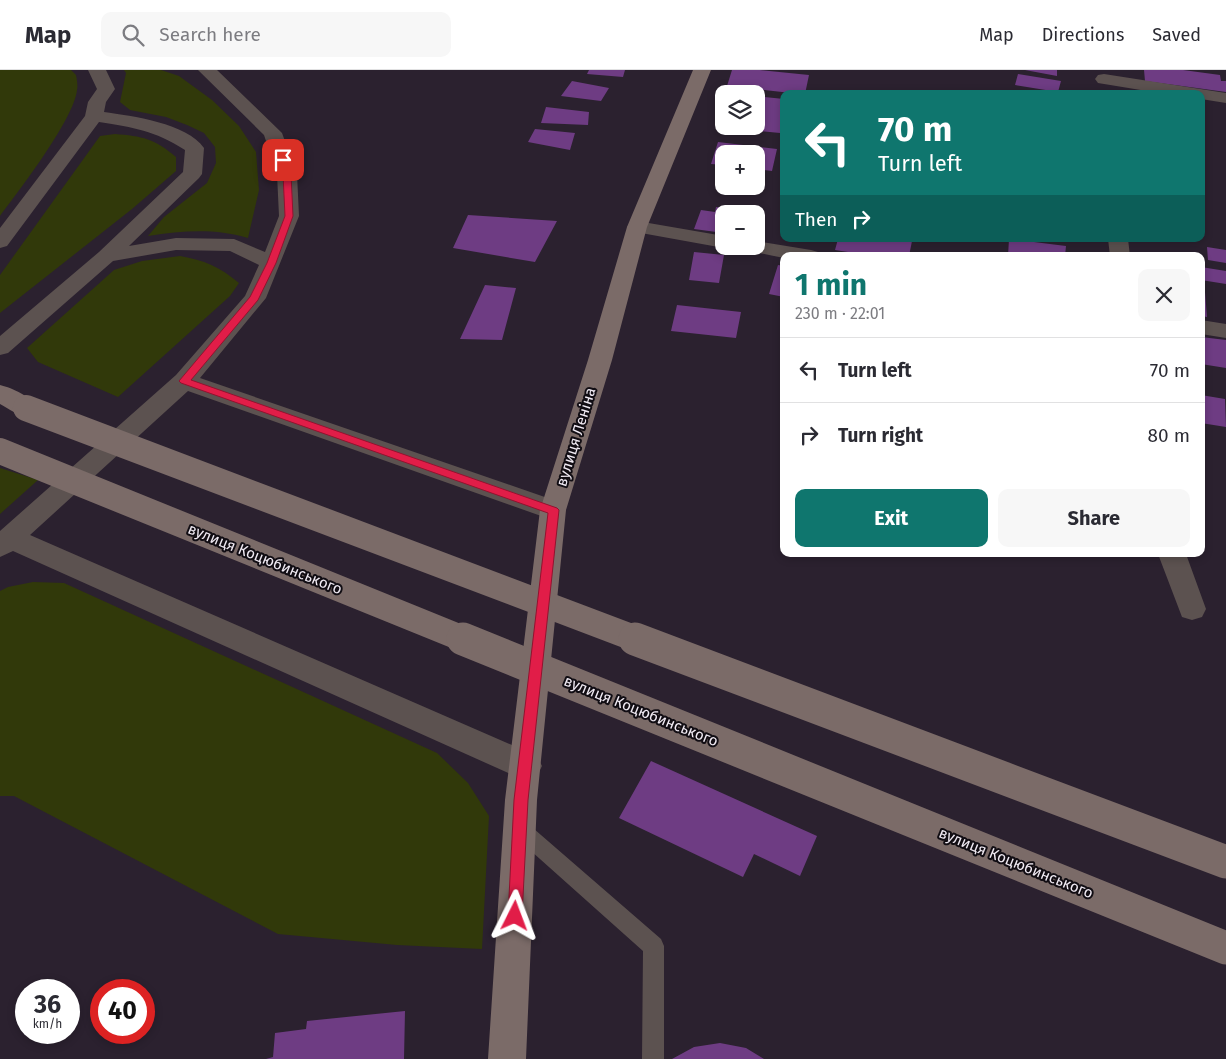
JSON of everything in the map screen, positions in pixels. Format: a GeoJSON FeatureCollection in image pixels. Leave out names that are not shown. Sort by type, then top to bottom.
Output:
{"type":"FeatureCollection","features":[{"type":"Feature","properties":{"kind":"street"},"geometry":{"type":"LineString","coordinates":[[0,242],[94,116],[98,102],[106,89],[97,70]]}},
{"type":"Feature","properties":{"kind":"street"},"geometry":{"type":"LineString","coordinates":[[207,70],[245,104],[273,133],[287,174],[289,216],[271,263],[254,298],[184,381],[5,543],[526,766]]}},
{"type":"Feature","properties":{"kind":"street","name":"вулиця Леніна"},"geometry":{"type":"LineString","coordinates":[[507,1059],[519,828],[553,510],[600,360],[637,227],[702,70]]}},
{"type":"Feature","properties":{"kind":"street"},"geometry":{"type":"LineString","coordinates":[[1105,81],[1171,90]]}},
{"type":"Feature","properties":{"kind":"street"},"geometry":{"type":"LineString","coordinates":[[1205,95],[1226,98]]}},
{"type":"Feature","properties":{"kind":"street"},"geometry":{"type":"LineString","coordinates":[[0,348],[106,256],[192,174],[195,148],[171,133],[145,124],[94,116]]}},
{"type":"Feature","properties":{"kind":"street"},"geometry":{"type":"LineString","coordinates":[[637,227],[715,240]]}},
{"type":"Feature","properties":{"kind":"street"},"geometry":{"type":"LineString","coordinates":[[106,256],[176,244],[234,245],[271,263]]}},
{"type":"Feature","properties":{"kind":"street"},"geometry":{"type":"LineString","coordinates":[[765,248],[787,252]]}},
{"type":"Feature","properties":{"kind":"street"},"geometry":{"type":"LineString","coordinates":[[1205,328],[1226,331]]}},
{"type":"Feature","properties":{"kind":"street"},"geometry":{"type":"LineString","coordinates":[[184,381],[553,510]]}},
{"type":"Feature","properties":{"kind":"street"},"geometry":{"type":"LineString","coordinates":[[0,393],[35,411],[1226,862]]}},
{"type":"Feature","properties":{"kind":"street","name":"вулиця Коцюбинського"},"geometry":{"type":"LineString","coordinates":[[0,451],[1226,948]]}},
{"type":"Feature","properties":{"kind":"street"},"geometry":{"type":"LineString","coordinates":[[1173,557],[1192,609]]}},
{"type":"Feature","properties":{"kind":"lane"},"geometry":{"type":"LineString","coordinates":[[519,828],[654,946],[653,1059]]}},
{"type":"Feature","properties":{"kind":"green space"},"geometry":{"type":"Polygon","coordinates":[[[0,70],[71,70],[76,75],[77,87],[74,103],[56,136],[32,173],[0,216],[0,70]]]}},
{"type":"Feature","properties":{"kind":"green space"},"geometry":{"type":"Polygon","coordinates":[[[124,70],[161,70],[179,76],[212,100],[239,126],[256,152],[259,190],[248,238],[198,231],[148,236],[164,217],[207,183],[216,163],[215,147],[204,133],[166,117],[130,110],[120,102],[126,73],[124,70]]]}},
{"type":"Feature","properties":{"kind":"green space"},"geometry":{"type":"Polygon","coordinates":[[[115,134],[141,137],[155,142],[176,157],[176,171],[132,209],[0,313],[0,275],[100,136],[115,134]]]}},
{"type":"Feature","properties":{"kind":"green space"},"geometry":{"type":"Polygon","coordinates":[[[180,256],[211,265],[239,283],[230,296],[118,397],[38,362],[27,348],[114,270],[142,261],[180,256]]]}},
{"type":"Feature","properties":{"kind":"green space"},"geometry":{"type":"Polygon","coordinates":[[[0,468],[38,480],[0,514],[0,468]]]}},
{"type":"Feature","properties":{"kind":"green space"},"geometry":{"type":"Polygon","coordinates":[[[33,582],[64,583],[437,753],[468,783],[489,816],[482,949],[397,945],[278,934],[14,796],[0,796],[0,591],[8,587],[33,582]]]}},
{"type":"Feature","properties":{"kind":"building"},"geometry":{"type":"Polygon","coordinates":[[[589,70],[625,70],[623,77],[587,74],[589,70]]]}},
{"type":"Feature","properties":{"kind":"building"},"geometry":{"type":"Polygon","coordinates":[[[732,70],[760,70],[809,75],[806,90],[780,90],[780,92],[765,90],[765,85],[727,85],[732,70]]]}},
{"type":"Feature","properties":{"kind":"building"},"geometry":{"type":"Polygon","coordinates":[[[1025,70],[1057,70],[1057,76],[1025,70]]]}},
{"type":"Feature","properties":{"kind":"building"},"geometry":{"type":"Polygon","coordinates":[[[1144,70],[1183,70],[1220,75],[1221,81],[1226,81],[1226,92],[1145,81],[1144,70]]]}},
{"type":"Feature","properties":{"kind":"building"},"geometry":{"type":"Polygon","coordinates":[[[1018,74],[1061,81],[1059,90],[1015,85],[1018,74]]]}},
{"type":"Feature","properties":{"kind":"building"},"geometry":{"type":"Polygon","coordinates":[[[572,81],[609,88],[601,101],[561,96],[572,81]]]}},
{"type":"Feature","properties":{"kind":"building"},"geometry":{"type":"Polygon","coordinates":[[[765,97],[780,99],[780,133],[765,132],[765,97]]]}},
{"type":"Feature","properties":{"kind":"building"},"geometry":{"type":"Polygon","coordinates":[[[546,107],[589,112],[588,125],[541,123],[546,107]]]}},
{"type":"Feature","properties":{"kind":"building"},"geometry":{"type":"Polygon","coordinates":[[[535,129],[575,133],[570,150],[528,142],[535,129]]]}},
{"type":"Feature","properties":{"kind":"building"},"geometry":{"type":"Polygon","coordinates":[[[718,142],[743,145],[717,145],[718,142]]]}},
{"type":"Feature","properties":{"kind":"building"},"geometry":{"type":"Polygon","coordinates":[[[765,148],[777,149],[772,171],[765,170],[765,148]]]}},
{"type":"Feature","properties":{"kind":"building"},"geometry":{"type":"Polygon","coordinates":[[[715,151],[715,164],[711,164],[715,151]]]}},
{"type":"Feature","properties":{"kind":"building"},"geometry":{"type":"Polygon","coordinates":[[[701,210],[715,212],[715,232],[694,229],[701,210]]]}},
{"type":"Feature","properties":{"kind":"building"},"geometry":{"type":"Polygon","coordinates":[[[468,215],[557,221],[535,262],[453,248],[468,215]]]}},
{"type":"Feature","properties":{"kind":"building"},"geometry":{"type":"Polygon","coordinates":[[[837,242],[912,242],[910,252],[848,252],[835,250],[837,242]]]}},
{"type":"Feature","properties":{"kind":"building"},"geometry":{"type":"Polygon","coordinates":[[[1009,242],[1033,242],[1066,246],[1065,252],[1008,252],[1009,242]]]}},
{"type":"Feature","properties":{"kind":"building"},"geometry":{"type":"Polygon","coordinates":[[[1207,247],[1226,250],[1226,263],[1208,260],[1207,247]]]}},
{"type":"Feature","properties":{"kind":"building"},"geometry":{"type":"Polygon","coordinates":[[[694,252],[724,255],[719,283],[689,280],[694,252]]]}},
{"type":"Feature","properties":{"kind":"building"},"geometry":{"type":"Polygon","coordinates":[[[778,265],[780,265],[780,296],[769,294],[778,265]]]}},
{"type":"Feature","properties":{"kind":"building"},"geometry":{"type":"Polygon","coordinates":[[[1205,268],[1226,271],[1226,284],[1205,281],[1205,268]]]}},
{"type":"Feature","properties":{"kind":"building"},"geometry":{"type":"Polygon","coordinates":[[[485,285],[516,288],[502,340],[460,339],[485,285]]]}},
{"type":"Feature","properties":{"kind":"building"},"geometry":{"type":"Polygon","coordinates":[[[1205,292],[1207,317],[1205,317],[1205,292]]]}},
{"type":"Feature","properties":{"kind":"building"},"geometry":{"type":"Polygon","coordinates":[[[677,305],[741,312],[736,338],[671,331],[677,305]]]}},
{"type":"Feature","properties":{"kind":"building"},"geometry":{"type":"Polygon","coordinates":[[[1205,337],[1226,340],[1226,368],[1205,365],[1205,337]]]}},
{"type":"Feature","properties":{"kind":"building"},"geometry":{"type":"Polygon","coordinates":[[[1205,396],[1225,399],[1226,427],[1205,424],[1205,396]]]}},
{"type":"Feature","properties":{"kind":"building"},"geometry":{"type":"Polygon","coordinates":[[[651,761],[817,836],[800,876],[754,854],[743,877],[619,818],[651,761]]]}},
{"type":"Feature","properties":{"kind":"building"},"geometry":{"type":"Polygon","coordinates":[[[405,1011],[404,1059],[266,1059],[273,1057],[275,1033],[306,1029],[307,1021],[405,1011]]]}},
{"type":"Feature","properties":{"kind":"building"},"geometry":{"type":"Polygon","coordinates":[[[720,1043],[746,1048],[764,1059],[672,1059],[694,1047],[720,1043]]]}},
{"type":"Feature","properties":{"kind":"route"},"geometry":{"type":"LineString","coordinates":[[283,160],[287,174],[289,216],[271,263],[254,298],[184,381],[553,510],[521,800],[515,916]]}}]}
